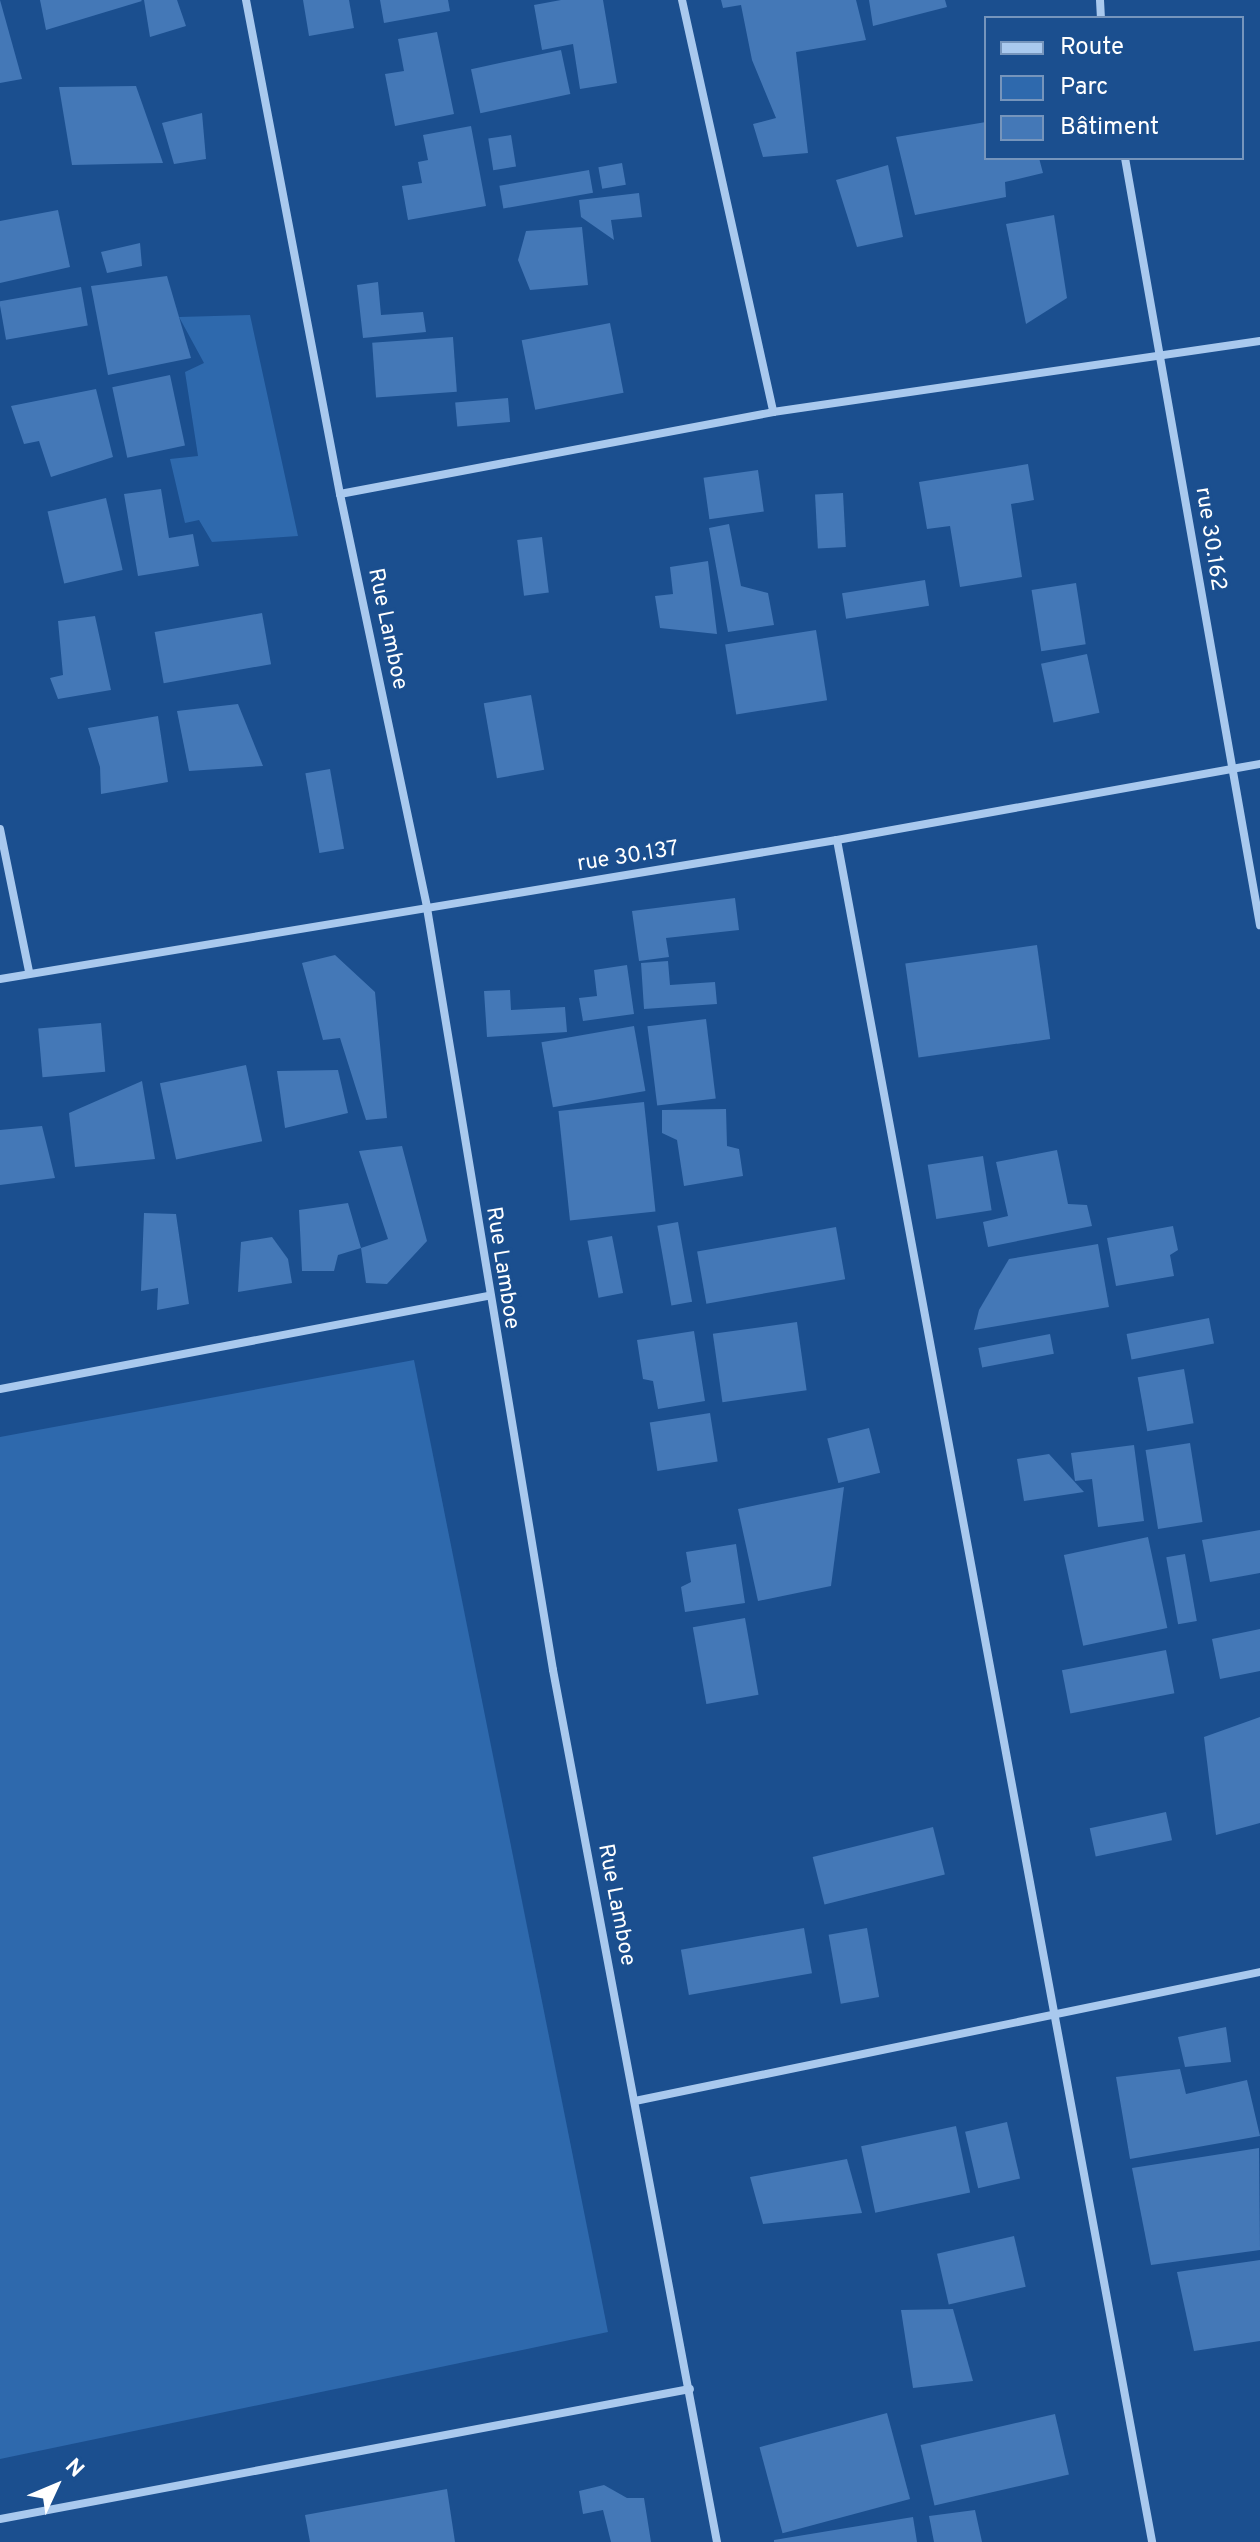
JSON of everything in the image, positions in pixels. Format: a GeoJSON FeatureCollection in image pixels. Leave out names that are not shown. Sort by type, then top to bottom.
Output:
{"type":"FeatureCollection","features":[{"type":"Feature","properties":{"kind":"street","name":"Rue Lamboe"},"geometry":{"type":"LineString","coordinates":[[246,0],[340,494],[427,908],[488,1296],[717,2542]]}},
{"type":"Feature","properties":{"kind":"street"},"geometry":{"type":"LineString","coordinates":[[682,0],[773,412]]}},
{"type":"Feature","properties":{"kind":"street","name":"rue 30.162"},"geometry":{"type":"LineString","coordinates":[[1125,160],[1162,358],[1230,769],[1260,925]]}},
{"type":"Feature","properties":{"kind":"street"},"geometry":{"type":"LineString","coordinates":[[340,494],[773,412],[1162,358],[1260,341]]}},
{"type":"Feature","properties":{"kind":"street","name":"rue 30.137"},"geometry":{"type":"LineString","coordinates":[[0,979],[837,840],[1260,764]]}},
{"type":"Feature","properties":{"kind":"street"},"geometry":{"type":"LineString","coordinates":[[0,829],[29,972]]}},
{"type":"Feature","properties":{"kind":"street"},"geometry":{"type":"LineString","coordinates":[[837,840],[1052,2015],[1152,2542]]}},
{"type":"Feature","properties":{"kind":"street"},"geometry":{"type":"LineString","coordinates":[[0,1389],[488,1296]]}},
{"type":"Feature","properties":{"kind":"street"},"geometry":{"type":"LineString","coordinates":[[635,2101],[1260,1972]]}},
{"type":"Feature","properties":{"kind":"street"},"geometry":{"type":"LineString","coordinates":[[0,2519],[690,2389]]}},
{"type":"Feature","properties":{"kind":"green space"},"geometry":{"type":"Polygon","coordinates":[[[250,315],[298,536],[212,542],[199,520],[185,523],[170,459],[198,456],[185,372],[204,363],[179,317],[250,315]]]}},
{"type":"Feature","properties":{"kind":"green space"},"geometry":{"type":"Polygon","coordinates":[[[414,1360],[608,2332],[0,2459],[0,1437],[414,1360]]]}},
{"type":"Feature","properties":{"kind":"building"},"geometry":{"type":"Polygon","coordinates":[[[0,0],[22,79],[0,83],[0,0]]]}},
{"type":"Feature","properties":{"kind":"building"},"geometry":{"type":"Polygon","coordinates":[[[40,0],[141,0],[142,1],[46,30],[40,0]]]}},
{"type":"Feature","properties":{"kind":"building"},"geometry":{"type":"Polygon","coordinates":[[[144,0],[177,0],[186,26],[150,37],[144,0]]]}},
{"type":"Feature","properties":{"kind":"building"},"geometry":{"type":"Polygon","coordinates":[[[303,0],[349,0],[354,28],[309,36],[303,0]]]}},
{"type":"Feature","properties":{"kind":"building"},"geometry":{"type":"Polygon","coordinates":[[[380,0],[448,0],[450,11],[384,23],[380,0]]]}},
{"type":"Feature","properties":{"kind":"building"},"geometry":{"type":"Polygon","coordinates":[[[561,0],[603,0],[617,83],[580,89],[573,44],[542,50],[534,5],[561,0]]]}},
{"type":"Feature","properties":{"kind":"building"},"geometry":{"type":"Polygon","coordinates":[[[721,0],[856,0],[866,40],[796,52],[808,153],[763,157],[753,124],[776,118],[752,60],[741,5],[723,8],[721,0]]]}},
{"type":"Feature","properties":{"kind":"building"},"geometry":{"type":"Polygon","coordinates":[[[869,0],[945,0],[947,7],[873,26],[869,0]]]}},
{"type":"Feature","properties":{"kind":"building"},"geometry":{"type":"Polygon","coordinates":[[[437,32],[454,114],[395,126],[385,74],[404,71],[398,39],[437,32]]]}},
{"type":"Feature","properties":{"kind":"building"},"geometry":{"type":"Polygon","coordinates":[[[561,50],[570,94],[480,113],[471,69],[561,50]]]}},
{"type":"Feature","properties":{"kind":"building"},"geometry":{"type":"Polygon","coordinates":[[[136,86],[163,163],[72,165],[59,87],[136,86]]]}},
{"type":"Feature","properties":{"kind":"building"},"geometry":{"type":"Polygon","coordinates":[[[202,113],[206,159],[174,164],[162,123],[202,113]]]}},
{"type":"Feature","properties":{"kind":"building"},"geometry":{"type":"Polygon","coordinates":[[[984,122],[984,160],[1040,160],[1043,173],[1005,182],[1006,197],[915,215],[896,137],[984,122]]]}},
{"type":"Feature","properties":{"kind":"building"},"geometry":{"type":"Polygon","coordinates":[[[471,126],[486,206],[408,220],[402,186],[422,183],[418,162],[428,160],[423,135],[471,126]]]}},
{"type":"Feature","properties":{"kind":"building"},"geometry":{"type":"Polygon","coordinates":[[[511,135],[516,167],[493,170],[488,139],[511,135]]]}},
{"type":"Feature","properties":{"kind":"building"},"geometry":{"type":"Polygon","coordinates":[[[622,163],[626,185],[602,189],[598,167],[622,163]]]}},
{"type":"Feature","properties":{"kind":"building"},"geometry":{"type":"Polygon","coordinates":[[[888,165],[903,237],[857,247],[836,180],[888,165]]]}},
{"type":"Feature","properties":{"kind":"building"},"geometry":{"type":"Polygon","coordinates":[[[589,170],[593,193],[503,208],[499,186],[589,170]]]}},
{"type":"Feature","properties":{"kind":"building"},"geometry":{"type":"Polygon","coordinates":[[[639,193],[642,217],[611,220],[614,240],[581,217],[579,200],[639,193]]]}},
{"type":"Feature","properties":{"kind":"building"},"geometry":{"type":"Polygon","coordinates":[[[58,210],[70,267],[0,283],[0,221],[58,210]]]}},
{"type":"Feature","properties":{"kind":"building"},"geometry":{"type":"Polygon","coordinates":[[[1054,215],[1067,298],[1026,324],[1006,224],[1054,215]]]}},
{"type":"Feature","properties":{"kind":"building"},"geometry":{"type":"Polygon","coordinates":[[[582,227],[588,285],[530,290],[518,260],[526,231],[582,227]]]}},
{"type":"Feature","properties":{"kind":"building"},"geometry":{"type":"Polygon","coordinates":[[[140,243],[142,266],[107,273],[101,252],[140,243]]]}},
{"type":"Feature","properties":{"kind":"building"},"geometry":{"type":"Polygon","coordinates":[[[167,276],[191,358],[108,375],[91,286],[167,276]]]}},
{"type":"Feature","properties":{"kind":"building"},"geometry":{"type":"Polygon","coordinates":[[[378,282],[381,315],[423,312],[426,332],[363,338],[357,285],[378,282]]]}},
{"type":"Feature","properties":{"kind":"building"},"geometry":{"type":"Polygon","coordinates":[[[81,287],[88,325],[6,340],[0,301],[81,287]]]}},
{"type":"Feature","properties":{"kind":"building"},"geometry":{"type":"Polygon","coordinates":[[[610,323],[624,393],[535,410],[522,340],[610,323]]]}},
{"type":"Feature","properties":{"kind":"building"},"geometry":{"type":"Polygon","coordinates":[[[453,337],[457,392],[376,398],[372,343],[453,337]]]}},
{"type":"Feature","properties":{"kind":"building"},"geometry":{"type":"Polygon","coordinates":[[[170,375],[185,445],[127,458],[112,387],[170,375]]]}},
{"type":"Feature","properties":{"kind":"building"},"geometry":{"type":"Polygon","coordinates":[[[96,389],[113,457],[51,477],[39,441],[24,444],[11,406],[96,389]]]}},
{"type":"Feature","properties":{"kind":"building"},"geometry":{"type":"Polygon","coordinates":[[[508,398],[510,422],[457,427],[455,403],[508,398]]]}},
{"type":"Feature","properties":{"kind":"building"},"geometry":{"type":"Polygon","coordinates":[[[1028,464],[1034,500],[1011,504],[1022,577],[960,587],[950,526],[927,529],[919,482],[1028,464]]]}},
{"type":"Feature","properties":{"kind":"building"},"geometry":{"type":"Polygon","coordinates":[[[758,470],[764,512],[709,519],[704,478],[758,470]]]}},
{"type":"Feature","properties":{"kind":"building"},"geometry":{"type":"Polygon","coordinates":[[[161,489],[169,538],[193,534],[199,566],[138,576],[124,494],[161,489]]]}},
{"type":"Feature","properties":{"kind":"building"},"geometry":{"type":"Polygon","coordinates":[[[843,493],[846,547],[818,548],[815,494],[843,493]]]}},
{"type":"Feature","properties":{"kind":"building"},"geometry":{"type":"Polygon","coordinates":[[[106,498],[123,570],[64,584],[48,511],[106,498]]]}},
{"type":"Feature","properties":{"kind":"building"},"geometry":{"type":"Polygon","coordinates":[[[729,524],[741,586],[768,593],[774,625],[728,632],[709,528],[729,524]]]}},
{"type":"Feature","properties":{"kind":"building"},"geometry":{"type":"Polygon","coordinates":[[[542,537],[549,593],[524,596],[517,540],[542,537]]]}},
{"type":"Feature","properties":{"kind":"building"},"geometry":{"type":"Polygon","coordinates":[[[708,561],[717,634],[660,628],[655,596],[673,594],[670,567],[708,561]]]}},
{"type":"Feature","properties":{"kind":"building"},"geometry":{"type":"Polygon","coordinates":[[[925,580],[929,606],[846,619],[842,593],[925,580]]]}},
{"type":"Feature","properties":{"kind":"building"},"geometry":{"type":"Polygon","coordinates":[[[1076,583],[1086,644],[1041,651],[1032,590],[1076,583]]]}},
{"type":"Feature","properties":{"kind":"building"},"geometry":{"type":"Polygon","coordinates":[[[262,613],[271,664],[164,683],[155,632],[262,613]]]}},
{"type":"Feature","properties":{"kind":"building"},"geometry":{"type":"Polygon","coordinates":[[[95,616],[111,690],[58,699],[50,678],[63,675],[58,621],[95,616]]]}},
{"type":"Feature","properties":{"kind":"building"},"geometry":{"type":"Polygon","coordinates":[[[816,630],[827,700],[736,715],[725,644],[816,630]]]}},
{"type":"Feature","properties":{"kind":"building"},"geometry":{"type":"Polygon","coordinates":[[[1087,654],[1099,713],[1054,722],[1041,664],[1087,654]]]}},
{"type":"Feature","properties":{"kind":"building"},"geometry":{"type":"Polygon","coordinates":[[[531,695],[544,770],[497,778],[484,703],[531,695]]]}},
{"type":"Feature","properties":{"kind":"building"},"geometry":{"type":"Polygon","coordinates":[[[238,704],[263,766],[189,771],[177,711],[238,704]]]}},
{"type":"Feature","properties":{"kind":"building"},"geometry":{"type":"Polygon","coordinates":[[[158,716],[168,782],[101,794],[100,767],[88,728],[158,716]]]}},
{"type":"Feature","properties":{"kind":"building"},"geometry":{"type":"Polygon","coordinates":[[[330,769],[344,849],[319,853],[305,773],[330,769]]]}},
{"type":"Feature","properties":{"kind":"building"},"geometry":{"type":"Polygon","coordinates":[[[735,898],[739,930],[666,938],[669,957],[639,961],[632,911],[735,898]]]}},
{"type":"Feature","properties":{"kind":"building"},"geometry":{"type":"Polygon","coordinates":[[[1037,945],[1050,1039],[919,1058],[905,964],[1037,945]]]}},
{"type":"Feature","properties":{"kind":"building"},"geometry":{"type":"Polygon","coordinates":[[[335,955],[375,992],[387,1118],[366,1120],[340,1038],[323,1040],[302,963],[335,955]]]}},
{"type":"Feature","properties":{"kind":"building"},"geometry":{"type":"Polygon","coordinates":[[[668,961],[670,985],[715,982],[717,1004],[644,1009],[641,963],[668,961]]]}},
{"type":"Feature","properties":{"kind":"building"},"geometry":{"type":"Polygon","coordinates":[[[627,965],[634,1014],[583,1021],[579,998],[597,996],[594,970],[627,965]]]}},
{"type":"Feature","properties":{"kind":"building"},"geometry":{"type":"Polygon","coordinates":[[[510,990],[511,1010],[565,1007],[567,1032],[487,1037],[484,991],[510,990]]]}},
{"type":"Feature","properties":{"kind":"building"},"geometry":{"type":"Polygon","coordinates":[[[706,1019],[716,1098],[657,1106],[647,1026],[706,1019]]]}},
{"type":"Feature","properties":{"kind":"building"},"geometry":{"type":"Polygon","coordinates":[[[101,1023],[105,1072],[43,1077],[38,1028],[101,1023]]]}},
{"type":"Feature","properties":{"kind":"building"},"geometry":{"type":"Polygon","coordinates":[[[634,1026],[645,1091],[553,1107],[541,1042],[634,1026]]]}},
{"type":"Feature","properties":{"kind":"building"},"geometry":{"type":"Polygon","coordinates":[[[246,1065],[262,1141],[176,1160],[160,1083],[246,1065]]]}},
{"type":"Feature","properties":{"kind":"building"},"geometry":{"type":"Polygon","coordinates":[[[338,1070],[348,1113],[285,1128],[277,1071],[338,1070]]]}},
{"type":"Feature","properties":{"kind":"building"},"geometry":{"type":"Polygon","coordinates":[[[142,1081],[155,1159],[75,1167],[69,1113],[142,1081]]]}},
{"type":"Feature","properties":{"kind":"building"},"geometry":{"type":"Polygon","coordinates":[[[644,1102],[655,1211],[570,1220],[558,1111],[644,1102]]]}},
{"type":"Feature","properties":{"kind":"building"},"geometry":{"type":"Polygon","coordinates":[[[726,1109],[727,1146],[739,1149],[743,1176],[684,1186],[677,1140],[662,1133],[662,1110],[726,1109]]]}},
{"type":"Feature","properties":{"kind":"building"},"geometry":{"type":"Polygon","coordinates":[[[42,1126],[55,1178],[0,1185],[0,1130],[42,1126]]]}},
{"type":"Feature","properties":{"kind":"building"},"geometry":{"type":"Polygon","coordinates":[[[402,1146],[427,1241],[387,1284],[366,1283],[361,1248],[388,1239],[359,1151],[402,1146]]]}},
{"type":"Feature","properties":{"kind":"building"},"geometry":{"type":"Polygon","coordinates":[[[1057,1150],[1068,1204],[1087,1205],[1092,1226],[988,1247],[983,1222],[1008,1216],[996,1162],[1057,1150]]]}},
{"type":"Feature","properties":{"kind":"building"},"geometry":{"type":"Polygon","coordinates":[[[983,1156],[992,1210],[936,1219],[928,1165],[983,1156]]]}},
{"type":"Feature","properties":{"kind":"building"},"geometry":{"type":"Polygon","coordinates":[[[348,1203],[361,1248],[338,1255],[334,1271],[302,1271],[299,1210],[348,1203]]]}},
{"type":"Feature","properties":{"kind":"building"},"geometry":{"type":"Polygon","coordinates":[[[144,1213],[176,1214],[189,1304],[157,1310],[158,1288],[141,1291],[144,1213]]]}},
{"type":"Feature","properties":{"kind":"building"},"geometry":{"type":"Polygon","coordinates":[[[678,1222],[692,1302],[671,1305],[657,1226],[678,1222]]]}},
{"type":"Feature","properties":{"kind":"building"},"geometry":{"type":"Polygon","coordinates":[[[1173,1226],[1178,1250],[1170,1255],[1174,1276],[1116,1286],[1107,1238],[1173,1226]]]}},
{"type":"Feature","properties":{"kind":"building"},"geometry":{"type":"Polygon","coordinates":[[[836,1227],[845,1279],[706,1304],[697,1251],[836,1227]]]}},
{"type":"Feature","properties":{"kind":"building"},"geometry":{"type":"Polygon","coordinates":[[[612,1236],[623,1293],[599,1298],[587,1241],[612,1236]]]}},
{"type":"Feature","properties":{"kind":"building"},"geometry":{"type":"Polygon","coordinates":[[[272,1237],[288,1259],[292,1283],[238,1292],[241,1242],[272,1237]]]}},
{"type":"Feature","properties":{"kind":"building"},"geometry":{"type":"Polygon","coordinates":[[[1098,1244],[1109,1307],[974,1330],[979,1310],[1009,1259],[1098,1244]]]}},
{"type":"Feature","properties":{"kind":"building"},"geometry":{"type":"Polygon","coordinates":[[[1209,1318],[1214,1344],[1132,1360],[1127,1334],[1209,1318]]]}},
{"type":"Feature","properties":{"kind":"building"},"geometry":{"type":"Polygon","coordinates":[[[797,1322],[807,1390],[722,1402],[713,1334],[797,1322]]]}},
{"type":"Feature","properties":{"kind":"building"},"geometry":{"type":"Polygon","coordinates":[[[694,1331],[705,1401],[658,1409],[653,1381],[643,1379],[637,1340],[694,1331]]]}},
{"type":"Feature","properties":{"kind":"building"},"geometry":{"type":"Polygon","coordinates":[[[1050,1334],[1054,1354],[982,1368],[978,1348],[1050,1334]]]}},
{"type":"Feature","properties":{"kind":"building"},"geometry":{"type":"Polygon","coordinates":[[[1184,1369],[1194,1423],[1147,1431],[1138,1377],[1184,1369]]]}},
{"type":"Feature","properties":{"kind":"building"},"geometry":{"type":"Polygon","coordinates":[[[710,1413],[718,1461],[657,1471],[650,1423],[710,1413]]]}},
{"type":"Feature","properties":{"kind":"building"},"geometry":{"type":"Polygon","coordinates":[[[869,1428],[880,1473],[838,1483],[827,1438],[869,1428]]]}},
{"type":"Feature","properties":{"kind":"building"},"geometry":{"type":"Polygon","coordinates":[[[1190,1443],[1203,1522],[1158,1529],[1146,1450],[1190,1443]]]}},
{"type":"Feature","properties":{"kind":"building"},"geometry":{"type":"Polygon","coordinates":[[[1134,1445],[1144,1521],[1098,1527],[1092,1479],[1075,1481],[1071,1453],[1134,1445]]]}},
{"type":"Feature","properties":{"kind":"building"},"geometry":{"type":"Polygon","coordinates":[[[1049,1454],[1084,1492],[1024,1501],[1017,1459],[1049,1454]]]}},
{"type":"Feature","properties":{"kind":"building"},"geometry":{"type":"Polygon","coordinates":[[[844,1487],[831,1586],[758,1601],[738,1509],[844,1487]]]}},
{"type":"Feature","properties":{"kind":"building"},"geometry":{"type":"Polygon","coordinates":[[[1260,1530],[1260,1573],[1210,1582],[1202,1540],[1260,1530]]]}},
{"type":"Feature","properties":{"kind":"building"},"geometry":{"type":"Polygon","coordinates":[[[1148,1537],[1167,1628],[1083,1646],[1064,1555],[1148,1537]]]}},
{"type":"Feature","properties":{"kind":"building"},"geometry":{"type":"Polygon","coordinates":[[[736,1544],[745,1603],[685,1612],[681,1587],[691,1582],[686,1552],[736,1544]]]}},
{"type":"Feature","properties":{"kind":"building"},"geometry":{"type":"Polygon","coordinates":[[[1185,1554],[1197,1621],[1178,1624],[1166,1557],[1185,1554]]]}},
{"type":"Feature","properties":{"kind":"building"},"geometry":{"type":"Polygon","coordinates":[[[745,1618],[759,1695],[706,1704],[693,1627],[745,1618]]]}},
{"type":"Feature","properties":{"kind":"building"},"geometry":{"type":"Polygon","coordinates":[[[1260,1629],[1260,1671],[1220,1679],[1212,1639],[1260,1629]]]}},
{"type":"Feature","properties":{"kind":"building"},"geometry":{"type":"Polygon","coordinates":[[[1166,1650],[1174,1693],[1070,1713],[1062,1670],[1166,1650]]]}},
{"type":"Feature","properties":{"kind":"building"},"geometry":{"type":"Polygon","coordinates":[[[1260,1717],[1260,1823],[1216,1835],[1204,1737],[1260,1717]]]}},
{"type":"Feature","properties":{"kind":"building"},"geometry":{"type":"Polygon","coordinates":[[[1166,1812],[1172,1840],[1096,1857],[1090,1828],[1166,1812]]]}},
{"type":"Feature","properties":{"kind":"building"},"geometry":{"type":"Polygon","coordinates":[[[933,1827],[945,1875],[825,1905],[813,1857],[933,1827]]]}},
{"type":"Feature","properties":{"kind":"building"},"geometry":{"type":"Polygon","coordinates":[[[804,1928],[812,1973],[689,1995],[681,1950],[804,1928]]]}},
{"type":"Feature","properties":{"kind":"building"},"geometry":{"type":"Polygon","coordinates":[[[867,1928],[879,1997],[841,2004],[829,1935],[867,1928]]]}},
{"type":"Feature","properties":{"kind":"building"},"geometry":{"type":"Polygon","coordinates":[[[1226,2027],[1231,2062],[1185,2067],[1178,2037],[1226,2027]]]}},
{"type":"Feature","properties":{"kind":"building"},"geometry":{"type":"Polygon","coordinates":[[[1180,2069],[1186,2094],[1247,2080],[1260,2136],[1130,2159],[1116,2077],[1180,2069]]]}},
{"type":"Feature","properties":{"kind":"building"},"geometry":{"type":"Polygon","coordinates":[[[1007,2122],[1020,2179],[978,2188],[965,2132],[1007,2122]]]}},
{"type":"Feature","properties":{"kind":"building"},"geometry":{"type":"Polygon","coordinates":[[[956,2126],[970,2193],[875,2213],[861,2146],[956,2126]]]}},
{"type":"Feature","properties":{"kind":"building"},"geometry":{"type":"Polygon","coordinates":[[[1259,2148],[1260,2250],[1151,2265],[1132,2168],[1259,2148]]]}},
{"type":"Feature","properties":{"kind":"building"},"geometry":{"type":"Polygon","coordinates":[[[847,2159],[862,2213],[763,2224],[750,2177],[847,2159]]]}},
{"type":"Feature","properties":{"kind":"building"},"geometry":{"type":"Polygon","coordinates":[[[1014,2236],[1026,2287],[949,2304],[937,2254],[1014,2236]]]}},
{"type":"Feature","properties":{"kind":"building"},"geometry":{"type":"Polygon","coordinates":[[[1260,2260],[1260,2341],[1194,2351],[1177,2272],[1260,2260]]]}},
{"type":"Feature","properties":{"kind":"building"},"geometry":{"type":"Polygon","coordinates":[[[953,2309],[973,2381],[913,2388],[901,2310],[953,2309]]]}},
{"type":"Feature","properties":{"kind":"building"},"geometry":{"type":"Polygon","coordinates":[[[887,2413],[910,2499],[783,2533],[759,2447],[887,2413]]]}},
{"type":"Feature","properties":{"kind":"building"},"geometry":{"type":"Polygon","coordinates":[[[1055,2414],[1069,2474],[934,2505],[921,2445],[1055,2414]]]}},
{"type":"Feature","properties":{"kind":"building"},"geometry":{"type":"Polygon","coordinates":[[[604,2485],[627,2498],[644,2498],[651,2542],[611,2542],[603,2510],[583,2514],[579,2491],[604,2485]]]}},
{"type":"Feature","properties":{"kind":"building"},"geometry":{"type":"Polygon","coordinates":[[[447,2489],[455,2542],[310,2542],[305,2515],[447,2489]]]}},
{"type":"Feature","properties":{"kind":"building"},"geometry":{"type":"Polygon","coordinates":[[[975,2510],[982,2542],[934,2542],[929,2516],[975,2510]]]}},
{"type":"Feature","properties":{"kind":"building"},"geometry":{"type":"Polygon","coordinates":[[[913,2517],[917,2542],[774,2542],[774,2540],[913,2517]]]}}]}
